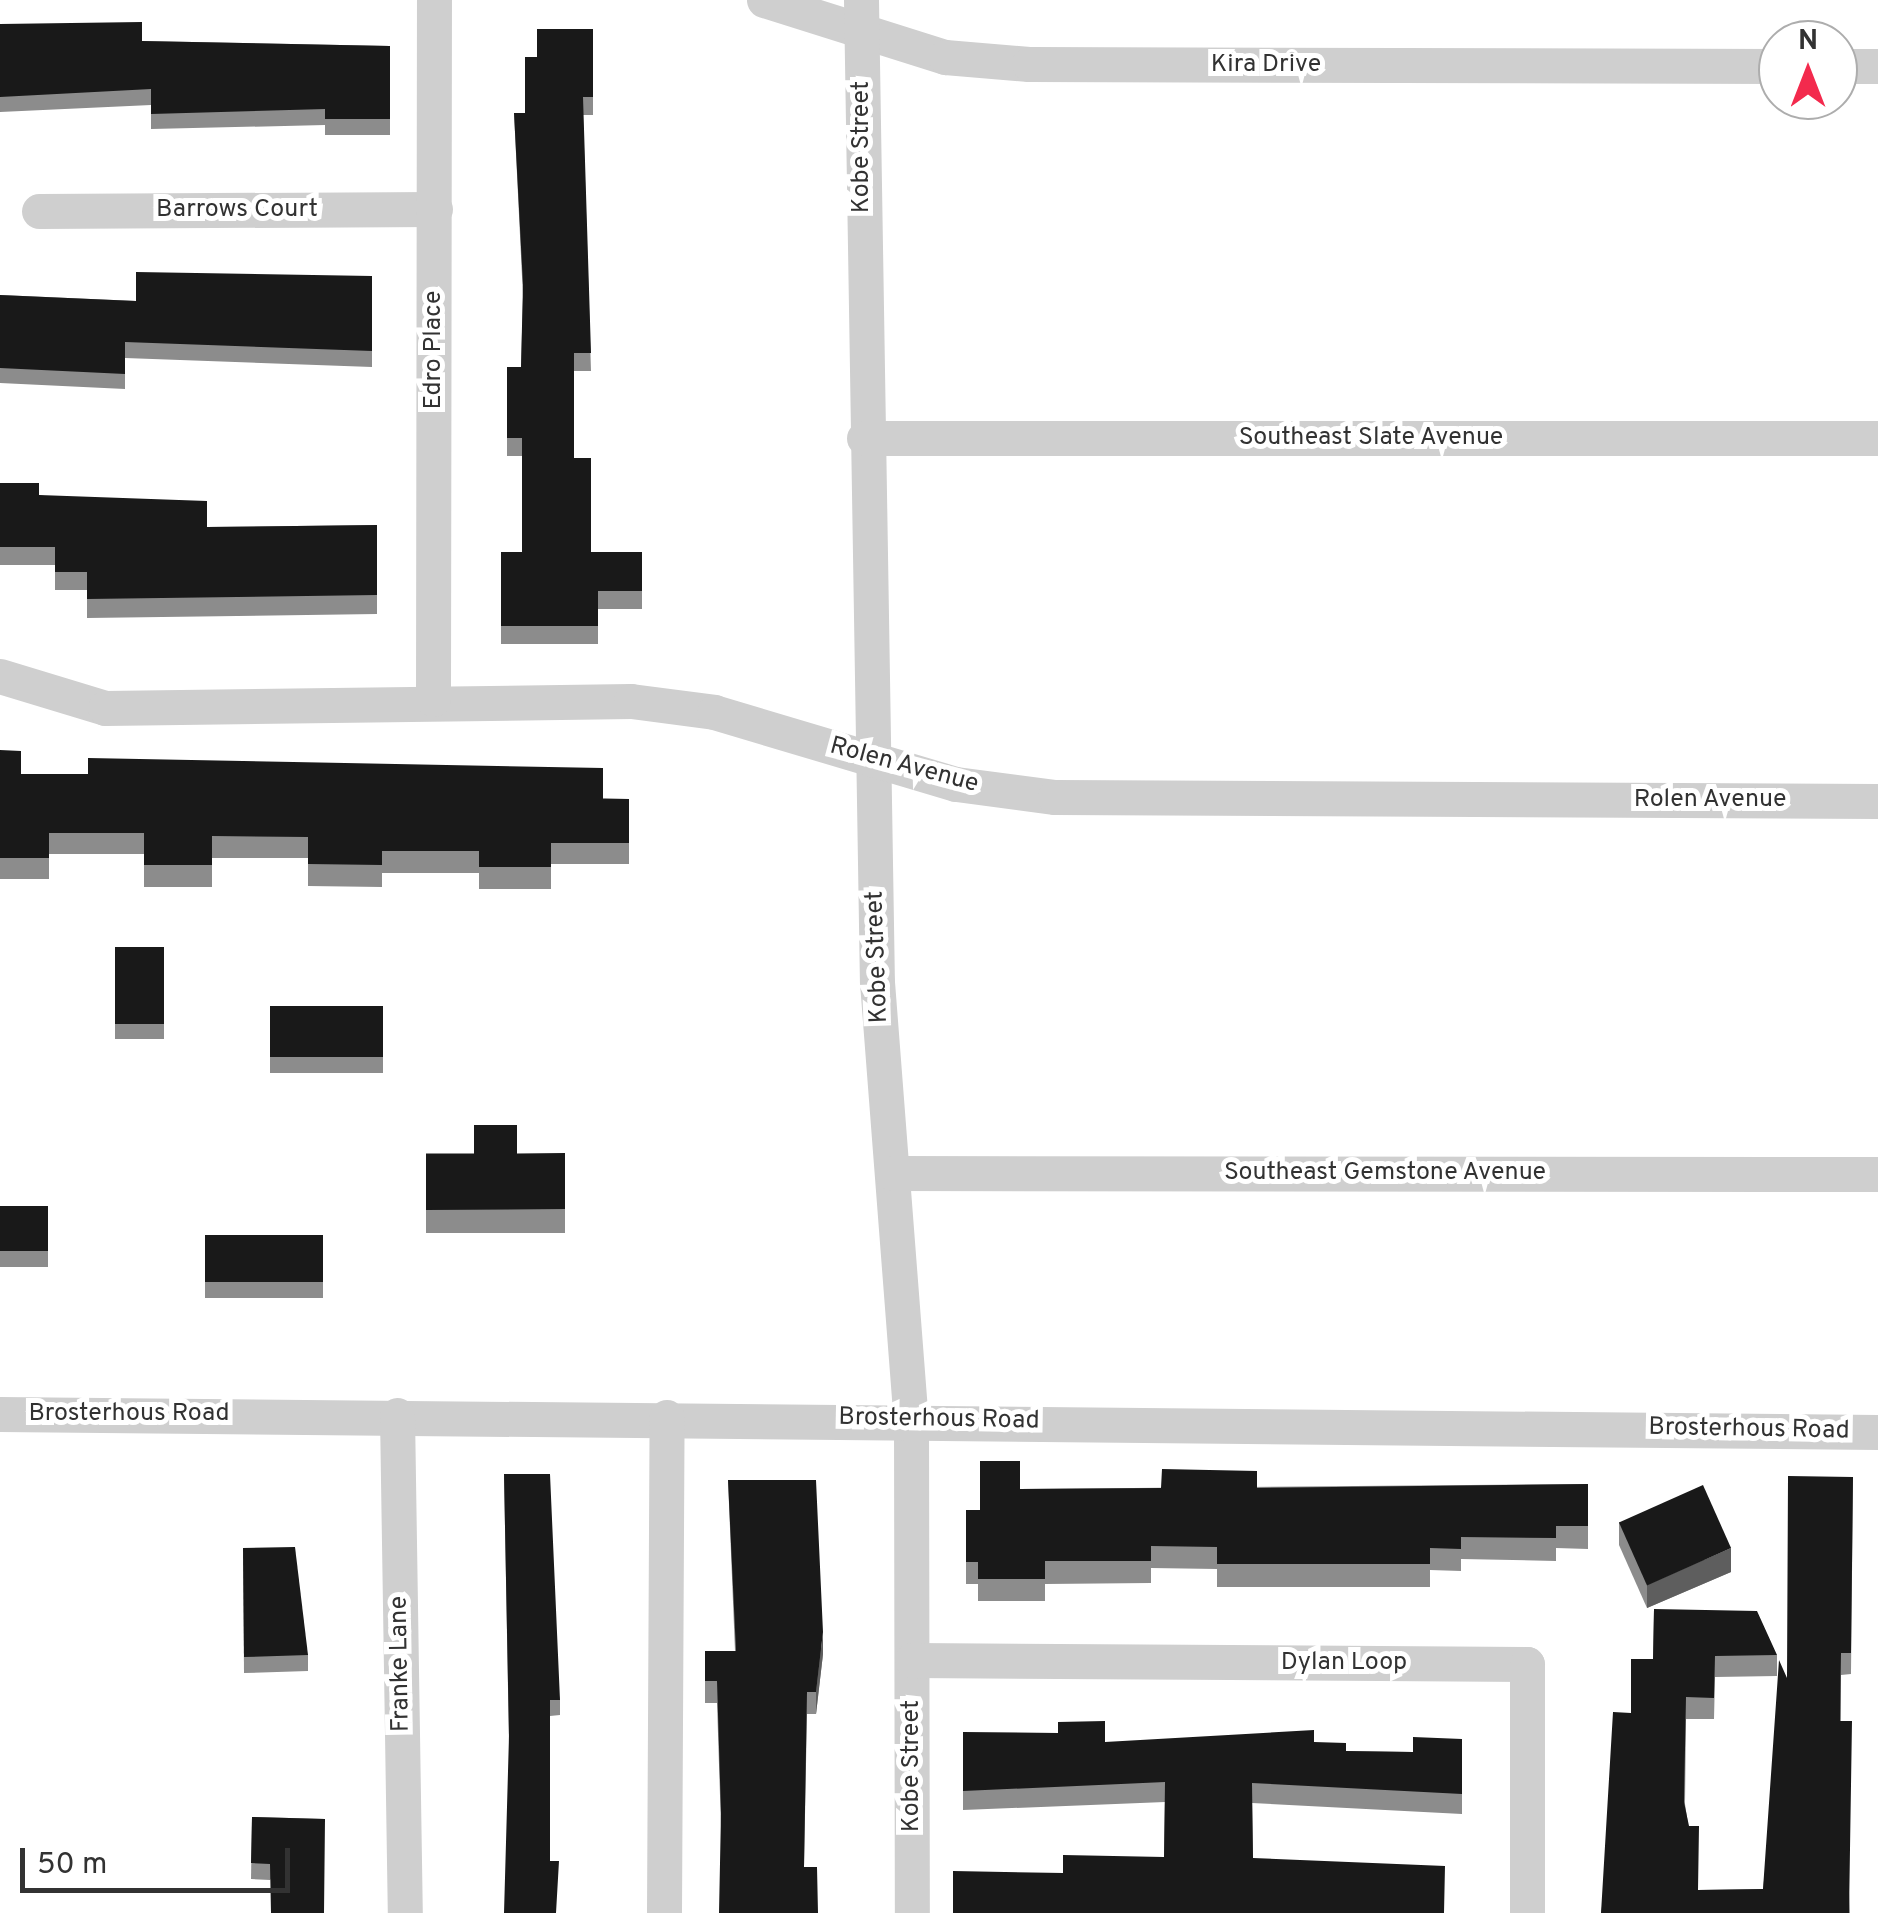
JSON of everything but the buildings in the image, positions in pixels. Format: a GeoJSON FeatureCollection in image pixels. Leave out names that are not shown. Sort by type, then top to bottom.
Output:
{"type":"FeatureCollection","features":[{"type":"Feature","properties":{"kind":"street","name":"Edro Place"},"geometry":{"type":"LineString","coordinates":[[433,699],[434,0]]}},
{"type":"Feature","properties":{"kind":"street","name":"Kira Drive"},"geometry":{"type":"LineString","coordinates":[[764,0],[861,16],[945,57],[1030,64],[1758,66]]}},
{"type":"Feature","properties":{"kind":"street","name":"Kobe Street"},"geometry":{"type":"LineString","coordinates":[[861,16],[864,438],[872,760],[892,1173],[911,1420],[912,1913]]}},
{"type":"Feature","properties":{"kind":"street","name":"Barrows Court"},"geometry":{"type":"LineString","coordinates":[[39,211],[435,209]]}},
{"type":"Feature","properties":{"kind":"street","name":"Southeast Slate Avenue"},"geometry":{"type":"LineString","coordinates":[[864,438],[1878,438]]}},
{"type":"Feature","properties":{"kind":"street","name":"Rolen Avenue"},"geometry":{"type":"LineString","coordinates":[[0,676],[105,708],[433,699],[714,712],[872,760],[1055,798],[1878,801]]}},
{"type":"Feature","properties":{"kind":"street","name":"Southeast Gemstone Avenue"},"geometry":{"type":"LineString","coordinates":[[892,1173],[1878,1174]]}},
{"type":"Feature","properties":{"kind":"street","name":"Brosterhous Road"},"geometry":{"type":"LineString","coordinates":[[0,1414],[1878,1432]]}},
{"type":"Feature","properties":{"kind":"street","name":"Franke Lane"},"geometry":{"type":"LineString","coordinates":[[397,1415],[404,1913]]}},
{"type":"Feature","properties":{"kind":"street"},"geometry":{"type":"LineString","coordinates":[[664,1913],[667,1418]]}},
{"type":"Feature","properties":{"kind":"street","name":"Dylan Loop"},"geometry":{"type":"LineString","coordinates":[[912,1660],[1527,1664],[1527,1913]]}}]}
